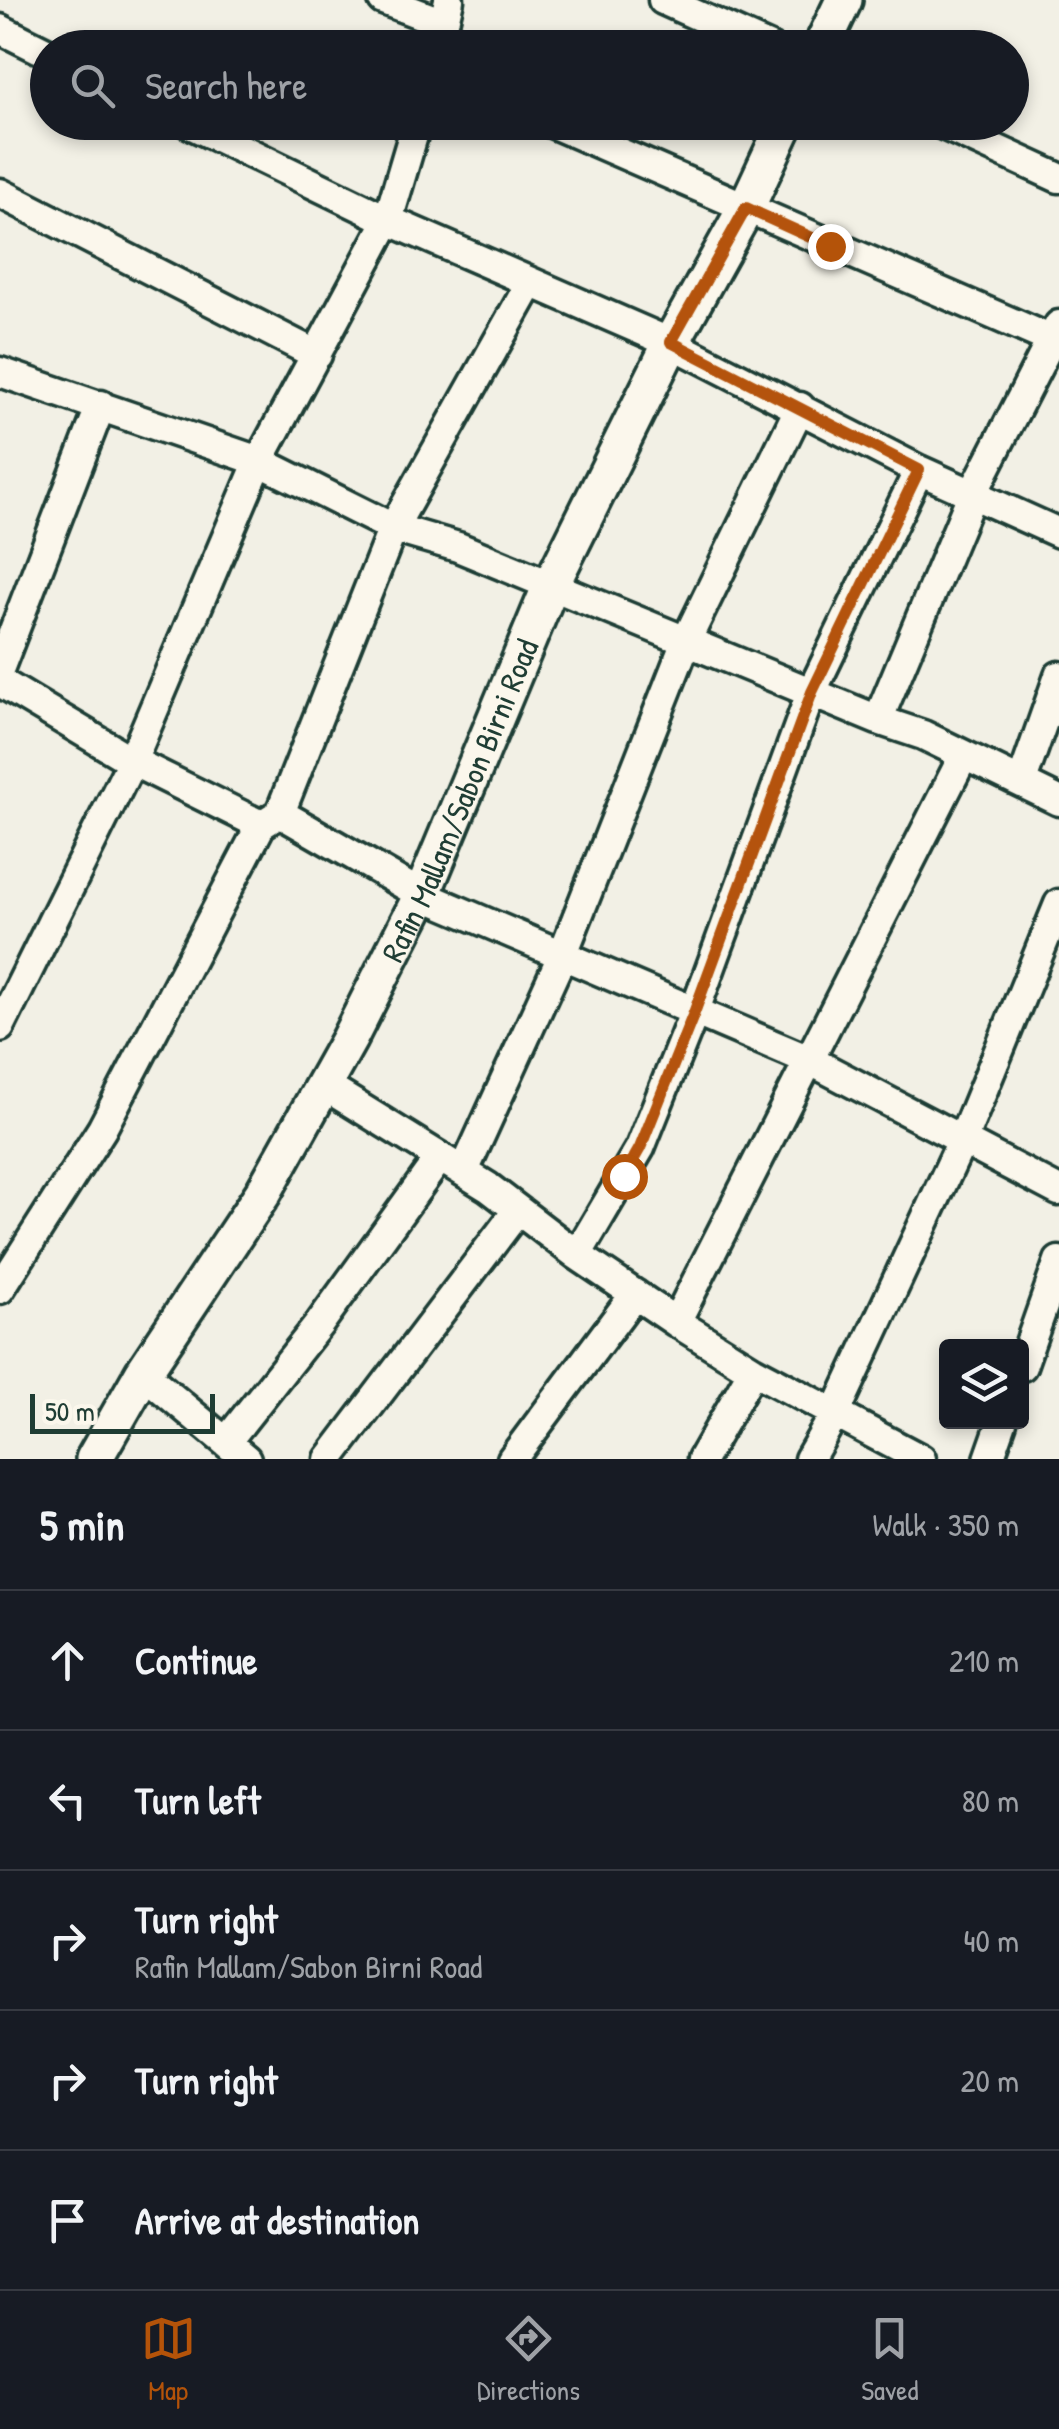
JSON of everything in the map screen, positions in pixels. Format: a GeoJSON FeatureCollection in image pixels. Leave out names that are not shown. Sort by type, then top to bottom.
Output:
{"type":"FeatureCollection","features":[{"type":"Feature","properties":{"kind":"street"},"geometry":{"type":"LineString","coordinates":[[383,0],[444,24]]}},
{"type":"Feature","properties":{"kind":"street"},"geometry":{"type":"LineString","coordinates":[[663,0],[730,30]]}},
{"type":"Feature","properties":{"kind":"street"},"geometry":{"type":"LineString","coordinates":[[830,30],[844,0]]}},
{"type":"Feature","properties":{"kind":"street"},"geometry":{"type":"LineString","coordinates":[[0,29],[30,44]]}},
{"type":"Feature","properties":{"kind":"street"},"geometry":{"type":"LineString","coordinates":[[223,140],[388,220],[671,342],[919,470],[1059,533]]}},
{"type":"Feature","properties":{"kind":"street"},"geometry":{"type":"LineString","coordinates":[[0,1028],[132,761],[259,461],[388,220],[412,140]]}},
{"type":"Feature","properties":{"kind":"street"},"geometry":{"type":"LineString","coordinates":[[590,140],[1057,336],[972,495],[878,720]]}},
{"type":"Feature","properties":{"kind":"street","name":"Rafin Mallam/Sabon Birni Road"},"geometry":{"type":"LineString","coordinates":[[94,1459],[143,1373],[253,1209],[325,1086],[422,895],[551,585],[671,342],[746,208],[778,140]]}},
{"type":"Feature","properties":{"kind":"street"},"geometry":{"type":"LineString","coordinates":[[976,140],[1059,178]]}},
{"type":"Feature","properties":{"kind":"street"},"geometry":{"type":"LineString","coordinates":[[0,193],[316,355]]}},
{"type":"Feature","properties":{"kind":"street"},"geometry":{"type":"LineString","coordinates":[[0,1289],[102,1130],[271,819],[393,528],[530,284]]}},
{"type":"Feature","properties":{"kind":"street"},"geometry":{"type":"LineString","coordinates":[[0,372],[259,461],[393,528],[458,547],[923,735],[1059,801]]}},
{"type":"Feature","properties":{"kind":"street"},"geometry":{"type":"LineString","coordinates":[[0,667],[101,404]]}},
{"type":"Feature","properties":{"kind":"street"},"geometry":{"type":"LineString","coordinates":[[143,1373],[236,1451],[320,1323],[452,1164],[562,956],[686,639],[800,407]]}},
{"type":"Feature","properties":{"kind":"street"},"geometry":{"type":"LineString","coordinates":[[577,1255],[640,1148],[812,692],[919,470]]}},
{"type":"Feature","properties":{"kind":"street"},"geometry":{"type":"LineString","coordinates":[[1022,781],[1059,676]]}},
{"type":"Feature","properties":{"kind":"street"},"geometry":{"type":"LineString","coordinates":[[0,682],[132,761],[271,819],[422,895],[810,1061],[1059,1191]]}},
{"type":"Feature","properties":{"kind":"street"},"geometry":{"type":"LineString","coordinates":[[676,1322],[964,755]]}},
{"type":"Feature","properties":{"kind":"street"},"geometry":{"type":"LineString","coordinates":[[808,1459],[835,1414],[962,1141],[1059,904]]}},
{"type":"Feature","properties":{"kind":"street"},"geometry":{"type":"LineString","coordinates":[[325,1086],[452,1164],[676,1322],[835,1414],[881,1450],[921,1459]]}},
{"type":"Feature","properties":{"kind":"street"},"geometry":{"type":"LineString","coordinates":[[329,1459],[518,1210]]}},
{"type":"Feature","properties":{"kind":"street"},"geometry":{"type":"LineString","coordinates":[[1029,1346],[1059,1261]]}},
{"type":"Feature","properties":{"kind":"street"},"geometry":{"type":"LineString","coordinates":[[512,1459],[636,1294]]}},
{"type":"Feature","properties":{"kind":"street"},"geometry":{"type":"LineString","coordinates":[[702,1459],[753,1370]]}},
{"type":"Feature","properties":{"kind":"street"},"geometry":{"type":"LineString","coordinates":[[989,1459],[1000,1429]]}},
{"type":"Feature","properties":{"kind":"route"},"geometry":{"type":"LineString","coordinates":[[624,1176],[640,1148],[694,1013],[812,692],[919,470],[671,342],[746,208],[830,246]]}}]}
